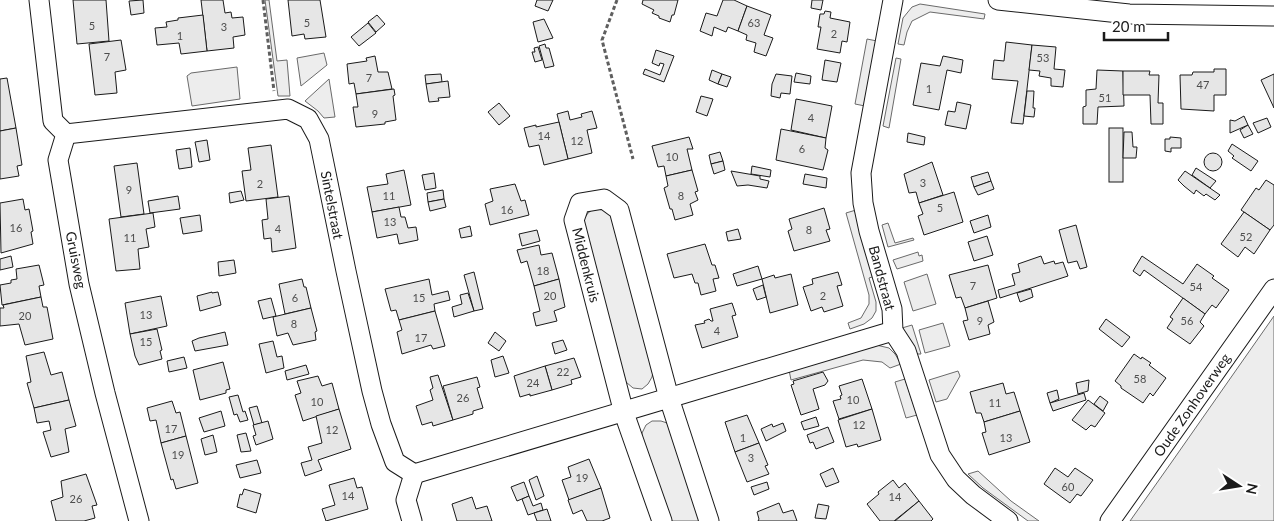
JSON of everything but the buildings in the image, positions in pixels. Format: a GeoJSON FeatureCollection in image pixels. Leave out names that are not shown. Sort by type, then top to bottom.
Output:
{"type":"FeatureCollection","features":[{"type":"Feature","properties":{"kind":"street"},"geometry":{"type":"LineString","coordinates":[[39,0],[53,121],[66,134]]}},
{"type":"Feature","properties":{"kind":"street","name":"Bandstraat"},"geometry":{"type":"LineString","coordinates":[[893,0],[861,173],[863,203],[869,231],[892,309],[893,331],[906,351],[940,455],[956,480],[1008,521]]}},
{"type":"Feature","properties":{"kind":"street"},"geometry":{"type":"LineString","coordinates":[[998,0],[1129,14],[1274,16]]}},
{"type":"Feature","properties":{"kind":"street","name":"Sintelstraat"},"geometry":{"type":"LineString","coordinates":[[66,134],[288,109],[308,119],[319,139],[372,391],[395,462],[414,474]]}},
{"type":"Feature","properties":{"kind":"street","name":"Gruisweg"},"geometry":{"type":"LineString","coordinates":[[66,134],[58,160],[80,284],[105,393],[139,521]]}},
{"type":"Feature","properties":{"kind":"street","name":"Middenkruis"},"geometry":{"type":"LineString","coordinates":[[662,521],[624,413],[574,220],[580,202],[604,199],[619,210],[669,398],[709,521]]}},
{"type":"Feature","properties":{"kind":"street","name":"Oude Zonhoverweg"},"geometry":{"type":"LineString","coordinates":[[1110,521],[1274,289]]}},
{"type":"Feature","properties":{"kind":"street"},"geometry":{"type":"LineString","coordinates":[[412,521],[406,500],[414,474],[624,413],[893,331]]}},
{"type":"Feature","properties":{"kind":"path"},"geometry":{"type":"LineString","coordinates":[[263,0],[275,99]]}},
{"type":"Feature","properties":{"kind":"path"},"geometry":{"type":"LineString","coordinates":[[617,0],[602,40],[633,159]]}},
{"type":"Feature","properties":{"kind":"shaded area"},"geometry":{"type":"Polygon","coordinates":[[[265,0],[269,0],[277,61],[287,60],[290,96],[278,96],[265,0]]]}},
{"type":"Feature","properties":{"kind":"shaded area"},"geometry":{"type":"Polygon","coordinates":[[[920,4],[985,14],[984,19],[930,12],[912,21],[904,45],[898,44],[903,18],[912,7],[920,4]]]}},
{"type":"Feature","properties":{"kind":"shaded area"},"geometry":{"type":"Polygon","coordinates":[[[867,39],[877,41],[865,106],[855,104],[867,39]]]}},
{"type":"Feature","properties":{"kind":"shaded area"},"geometry":{"type":"Polygon","coordinates":[[[324,53],[327,65],[301,86],[297,58],[324,53]]]}},
{"type":"Feature","properties":{"kind":"shaded area"},"geometry":{"type":"Polygon","coordinates":[[[896,58],[901,59],[889,128],[883,126],[896,58]]]}},
{"type":"Feature","properties":{"kind":"shaded area"},"geometry":{"type":"Polygon","coordinates":[[[237,67],[240,99],[192,106],[187,76],[191,73],[237,67]]]}},
{"type":"Feature","properties":{"kind":"shaded area"},"geometry":{"type":"Polygon","coordinates":[[[329,79],[335,117],[324,118],[305,101],[329,79]]]}},
{"type":"Feature","properties":{"kind":"shaded area"},"geometry":{"type":"Polygon","coordinates":[[[595,208],[604,209],[610,213],[653,372],[648,384],[642,389],[633,388],[626,382],[623,375],[584,228],[584,219],[595,208]]]}},
{"type":"Feature","properties":{"kind":"shaded area"},"geometry":{"type":"Polygon","coordinates":[[[856,210],[875,276],[869,278],[876,302],[876,311],[872,318],[864,324],[850,329],[848,323],[861,318],[869,304],[869,295],[846,213],[856,210]]]}},
{"type":"Feature","properties":{"kind":"shaded area"},"geometry":{"type":"Polygon","coordinates":[[[888,223],[895,243],[913,238],[914,240],[888,247],[882,225],[888,223]]]}},
{"type":"Feature","properties":{"kind":"shaded area"},"geometry":{"type":"Polygon","coordinates":[[[918,252],[919,256],[922,255],[923,261],[897,269],[893,260],[918,252]]]}},
{"type":"Feature","properties":{"kind":"shaded area"},"geometry":{"type":"Polygon","coordinates":[[[927,274],[936,304],[913,311],[904,282],[927,274]]]}},
{"type":"Feature","properties":{"kind":"shaded area"},"geometry":{"type":"Polygon","coordinates":[[[1274,316],[1274,521],[1130,521],[1171,463],[1274,316]]]}},
{"type":"Feature","properties":{"kind":"shaded area"},"geometry":{"type":"Polygon","coordinates":[[[943,323],[950,346],[925,353],[919,330],[943,323]]]}},
{"type":"Feature","properties":{"kind":"shaded area"},"geometry":{"type":"Polygon","coordinates":[[[912,325],[921,354],[916,354],[902,328],[912,325]]]}},
{"type":"Feature","properties":{"kind":"shaded area"},"geometry":{"type":"Polygon","coordinates":[[[872,344],[889,348],[901,364],[890,368],[882,362],[863,360],[791,380],[789,370],[872,344]]]}},
{"type":"Feature","properties":{"kind":"shaded area"},"geometry":{"type":"Polygon","coordinates":[[[958,371],[960,376],[947,399],[936,402],[929,380],[958,371]]]}},
{"type":"Feature","properties":{"kind":"shaded area"},"geometry":{"type":"Polygon","coordinates":[[[905,379],[917,415],[906,418],[895,382],[905,379]]]}},
{"type":"Feature","properties":{"kind":"shaded area"},"geometry":{"type":"Polygon","coordinates":[[[652,421],[667,423],[702,521],[672,521],[642,440],[642,433],[646,425],[652,421]]]}},
{"type":"Feature","properties":{"kind":"shaded area"},"geometry":{"type":"Polygon","coordinates":[[[978,471],[1011,501],[1039,521],[1028,521],[983,488],[968,474],[978,471]]]}}]}
